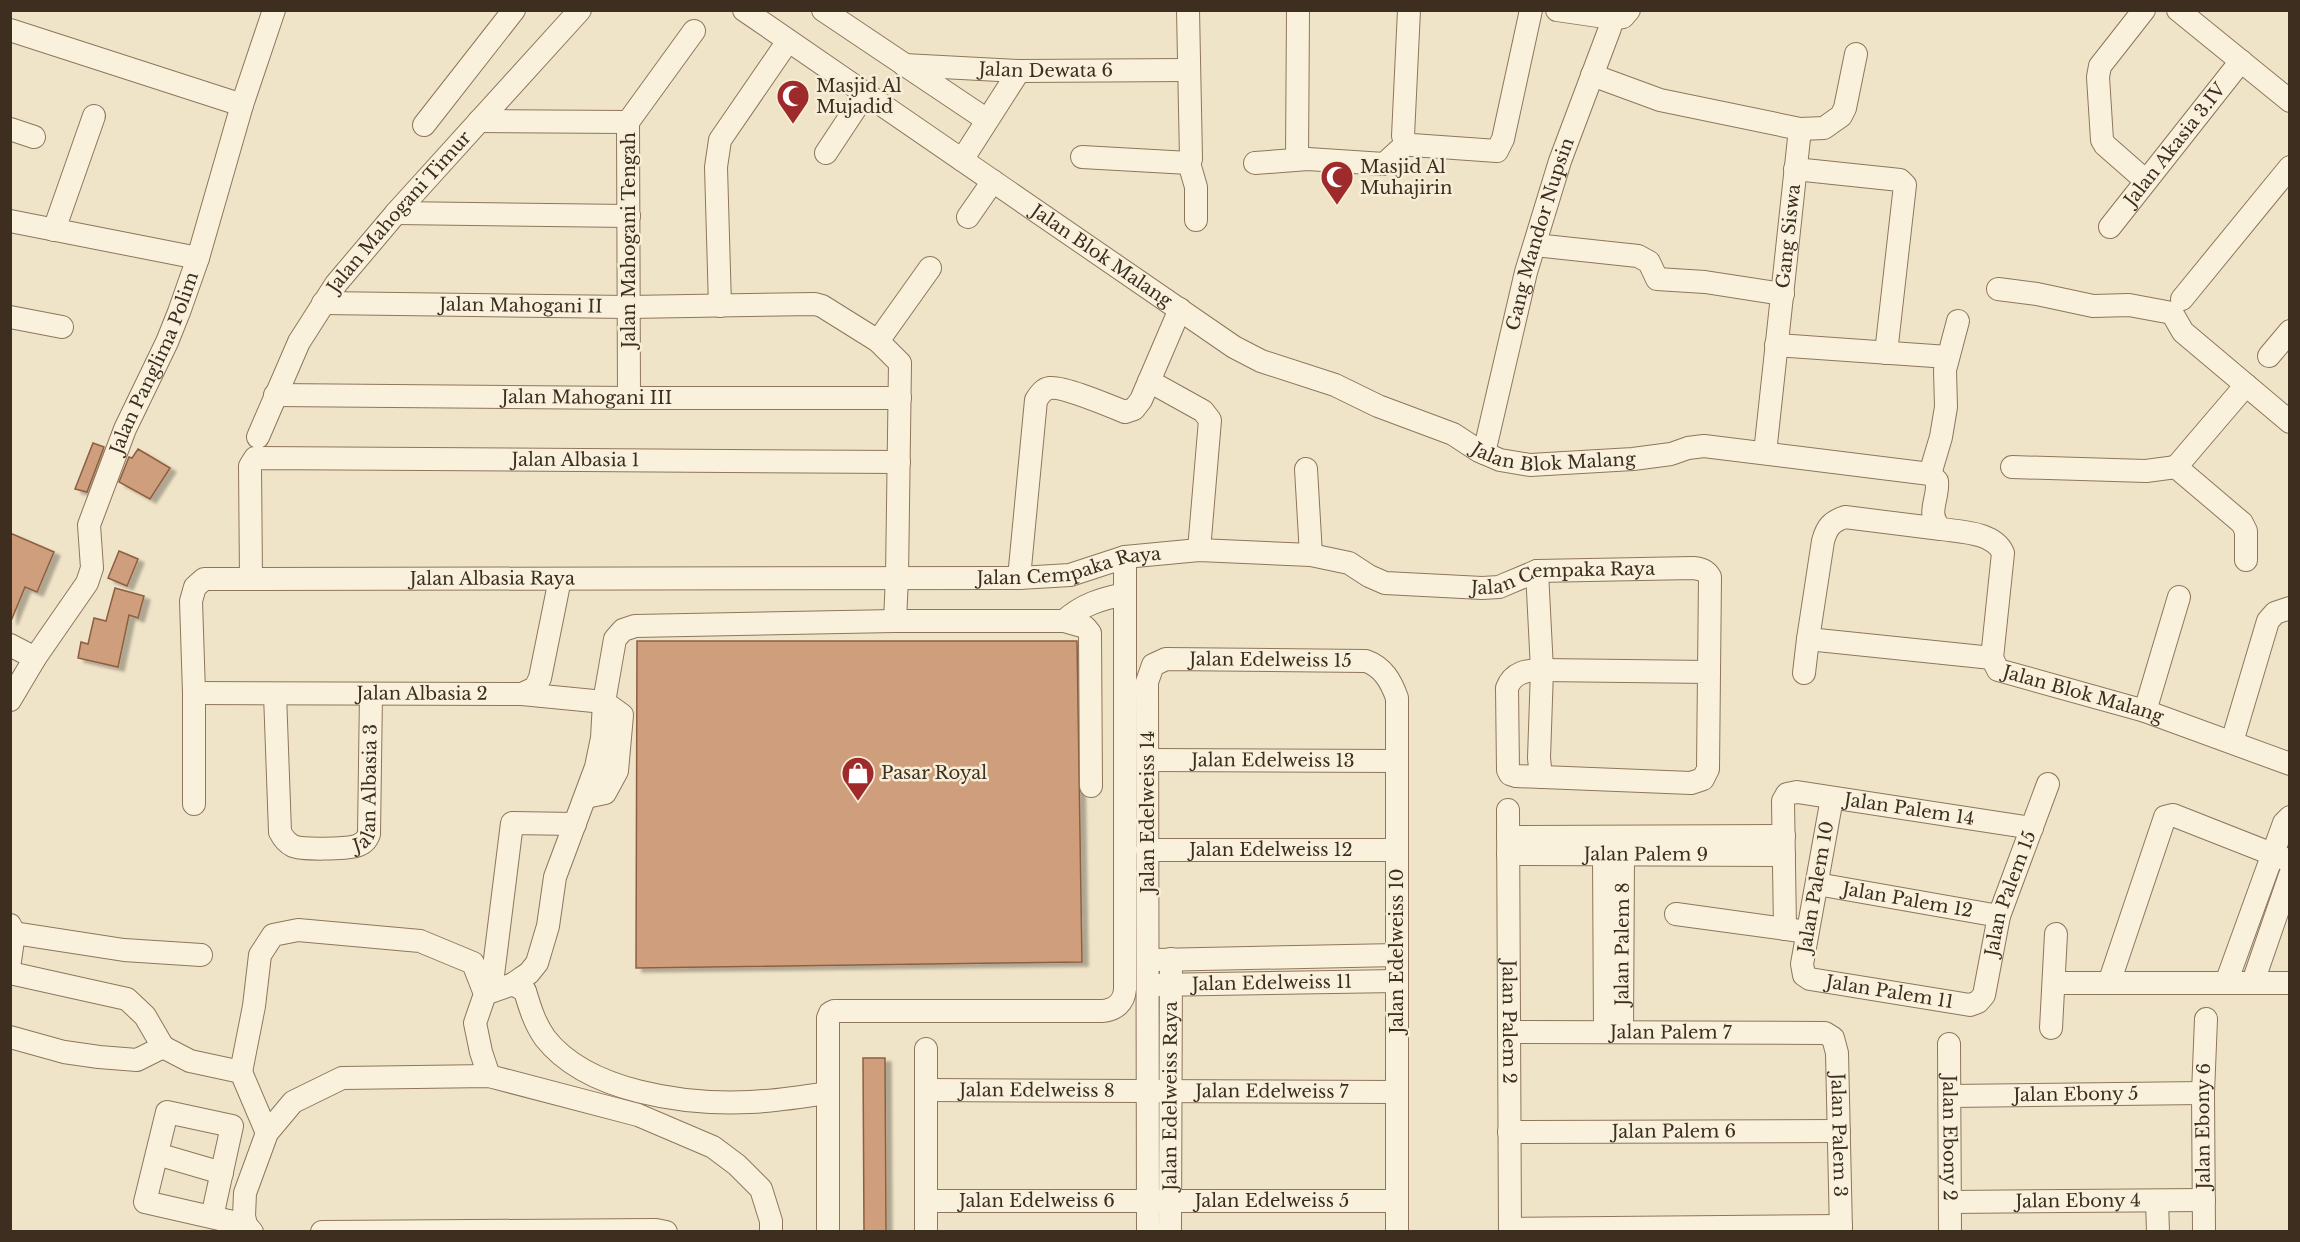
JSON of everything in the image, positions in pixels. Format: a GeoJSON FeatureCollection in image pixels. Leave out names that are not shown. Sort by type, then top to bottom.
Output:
{"type":"FeatureCollection","features":[{"type":"Feature","properties":{"kind":"street","name":"Jalan Panglima Polim"},"geometry":{"type":"LineString","coordinates":[[10,700],[35,658],[87,583],[92,568],[89,525],[125,429],[179,312],[198,258],[242,105],[274,10]]}},
{"type":"Feature","properties":{"kind":"street"},"geometry":{"type":"LineString","coordinates":[[424,125],[514,10]]}},
{"type":"Feature","properties":{"kind":"street","name":"Jalan Mahogani Timur"},"geometry":{"type":"LineString","coordinates":[[251,578],[250,466],[275,395],[299,342],[336,284],[396,213],[580,10]]}},
{"type":"Feature","properties":{"kind":"street","name":"Jalan Blok Malang"},"geometry":{"type":"LineString","coordinates":[[744,10],[1234,347],[1261,361],[1335,386],[1378,406],[1453,434],[1500,460],[1530,465],[1655,457],[1704,446],[1930,474]]}},
{"type":"Feature","properties":{"kind":"street"},"geometry":{"type":"LineString","coordinates":[[1188,10],[1191,159],[1189,163],[1196,187],[1196,220]]}},
{"type":"Feature","properties":{"kind":"street"},"geometry":{"type":"LineString","coordinates":[[1297,159],[1298,10]]}},
{"type":"Feature","properties":{"kind":"street"},"geometry":{"type":"LineString","coordinates":[[1254,163],[1297,159],[1384,164],[1405,140],[1409,10]]}},
{"type":"Feature","properties":{"kind":"street"},"geometry":{"type":"LineString","coordinates":[[1405,140],[1412,145],[1497,151],[1501,147],[1531,10]]}},
{"type":"Feature","properties":{"kind":"street"},"geometry":{"type":"LineString","coordinates":[[1557,10],[1605,17],[1619,15]]}},
{"type":"Feature","properties":{"kind":"street"},"geometry":{"type":"LineString","coordinates":[[2144,10],[2100,66],[2098,77],[2102,140],[2146,181]]}},
{"type":"Feature","properties":{"kind":"street"},"geometry":{"type":"LineString","coordinates":[[2178,10],[2289,100]]}},
{"type":"Feature","properties":{"kind":"street"},"geometry":{"type":"LineString","coordinates":[[832,13],[904,65],[987,120]]}},
{"type":"Feature","properties":{"kind":"street","name":"Gang Mandor Nupsin"},"geometry":{"type":"LineString","coordinates":[[1484,453],[1534,245],[1560,161],[1610,28],[1619,15]]}},
{"type":"Feature","properties":{"kind":"street"},"geometry":{"type":"LineString","coordinates":[[10,30],[242,105]]}},
{"type":"Feature","properties":{"kind":"street","name":"Jalan Mahogani Tengah"},"geometry":{"type":"LineString","coordinates":[[629,398],[628,122],[694,31]]}},
{"type":"Feature","properties":{"kind":"street"},"geometry":{"type":"LineString","coordinates":[[720,306],[716,167],[720,140],[788,41]]}},
{"type":"Feature","properties":{"kind":"street"},"geometry":{"type":"LineString","coordinates":[[1592,75],[1660,100],[1800,129],[1824,128],[1841,116],[1845,108],[1856,54]]}},
{"type":"Feature","properties":{"kind":"street","name":"Jalan Akasia 3.IV"},"geometry":{"type":"LineString","coordinates":[[2110,227],[2241,61]]}},
{"type":"Feature","properties":{"kind":"street","name":"Jalan Dewata 6"},"geometry":{"type":"LineString","coordinates":[[904,65],[1019,71],[1188,70]]}},
{"type":"Feature","properties":{"kind":"street"},"geometry":{"type":"LineString","coordinates":[[962,160],[1019,71]]}},
{"type":"Feature","properties":{"kind":"street"},"geometry":{"type":"LineString","coordinates":[[826,153],[865,94]]}},
{"type":"Feature","properties":{"kind":"street"},"geometry":{"type":"LineString","coordinates":[[54,230],[94,116]]}},
{"type":"Feature","properties":{"kind":"street"},"geometry":{"type":"LineString","coordinates":[[479,121],[628,122]]}},
{"type":"Feature","properties":{"kind":"street"},"geometry":{"type":"LineString","coordinates":[[10,129],[34,137]]}},
{"type":"Feature","properties":{"kind":"street","name":"Gang Siswa"},"geometry":{"type":"LineString","coordinates":[[1765,453],[1800,129]]}},
{"type":"Feature","properties":{"kind":"street"},"geometry":{"type":"LineString","coordinates":[[1082,157],[1189,163]]}},
{"type":"Feature","properties":{"kind":"street"},"geometry":{"type":"LineString","coordinates":[[2182,299],[2289,167]]}},
{"type":"Feature","properties":{"kind":"street"},"geometry":{"type":"LineString","coordinates":[[1795,169],[1900,180],[1905,185],[1886,352]]}},
{"type":"Feature","properties":{"kind":"street"},"geometry":{"type":"LineString","coordinates":[[968,217],[993,181]]}},
{"type":"Feature","properties":{"kind":"street"},"geometry":{"type":"LineString","coordinates":[[396,213],[628,216]]}},
{"type":"Feature","properties":{"kind":"street"},"geometry":{"type":"LineString","coordinates":[[10,221],[198,258]]}},
{"type":"Feature","properties":{"kind":"street"},"geometry":{"type":"LineString","coordinates":[[1534,245],[1638,256],[1650,262],[1657,279],[1705,282],[1783,294]]}},
{"type":"Feature","properties":{"kind":"street"},"geometry":{"type":"LineString","coordinates":[[894,621],[897,577],[900,363],[884,347],[930,268]]}},
{"type":"Feature","properties":{"kind":"street"},"geometry":{"type":"LineString","coordinates":[[1998,289],[2037,294],[2093,306],[2129,305],[2172,313],[2183,332],[2289,422]]}},
{"type":"Feature","properties":{"kind":"street","name":"Jalan Mahogani II"},"geometry":{"type":"LineString","coordinates":[[323,303],[629,307],[815,304],[822,306],[884,347]]}},
{"type":"Feature","properties":{"kind":"street"},"geometry":{"type":"LineString","coordinates":[[1019,578],[1036,400],[1041,392],[1051,388],[1064,390],[1125,412],[1134,409],[1141,400],[1180,309]]}},
{"type":"Feature","properties":{"kind":"street"},"geometry":{"type":"LineString","coordinates":[[10,317],[62,327]]}},
{"type":"Feature","properties":{"kind":"street"},"geometry":{"type":"LineString","coordinates":[[1941,529],[1932,517],[1937,481],[1930,474],[1943,428],[1946,398],[1945,370],[1958,321]]}},
{"type":"Feature","properties":{"kind":"street"},"geometry":{"type":"LineString","coordinates":[[2269,356],[2289,331]]}},
{"type":"Feature","properties":{"kind":"street"},"geometry":{"type":"LineString","coordinates":[[1776,345],[1948,357]]}},
{"type":"Feature","properties":{"kind":"street"},"geometry":{"type":"LineString","coordinates":[[1149,381],[1203,411],[1210,420],[1199,550]]}},
{"type":"Feature","properties":{"kind":"street"},"geometry":{"type":"LineString","coordinates":[[2012,467],[2146,471],[2176,467],[2246,385]]}},
{"type":"Feature","properties":{"kind":"street","name":"Jalan Mahogani III"},"geometry":{"type":"LineString","coordinates":[[275,395],[900,398]]}},
{"type":"Feature","properties":{"kind":"street","name":"Jalan Albasia 1"},"geometry":{"type":"LineString","coordinates":[[256,448],[899,462]]}},
{"type":"Feature","properties":{"kind":"street"},"geometry":{"type":"LineString","coordinates":[[2176,467],[2242,523],[2246,531],[2246,560]]}},
{"type":"Feature","properties":{"kind":"street"},"geometry":{"type":"LineString","coordinates":[[1306,469],[1311,555]]}},
{"type":"Feature","properties":{"kind":"street"},"geometry":{"type":"LineString","coordinates":[[1804,673],[1823,542],[1826,531],[1833,521],[1845,517],[1941,529]]}},
{"type":"Feature","properties":{"kind":"street","name":"Jalan Blok Malang"},"geometry":{"type":"LineString","coordinates":[[1941,529],[1992,540],[2000,545],[2003,553],[1992,658],[1998,670],[2145,711],[2289,764]]}},
{"type":"Feature","properties":{"kind":"street","name":"Jalan Cempaka Raya"},"geometry":{"type":"LineString","coordinates":[[897,577],[1019,578],[1070,575],[1125,557],[1199,550],[1311,555],[1349,563],[1369,576],[1385,582],[1482,588],[1499,587],[1537,572],[1693,568],[1703,570],[1710,577],[1708,769],[1706,775],[1698,782],[1510,774],[1508,770],[1507,688],[1512,678],[1518,674],[1528,670],[1542,670]]}},
{"type":"Feature","properties":{"kind":"street"},"geometry":{"type":"LineString","coordinates":[[828,1232],[827,1093],[830,1012],[1102,1011],[1117,1007],[1122,1001],[1125,989],[1125,557]]}},
{"type":"Feature","properties":{"kind":"street"},"geometry":{"type":"LineString","coordinates":[[1537,572],[1542,670],[1539,758],[1541,777]]}},
{"type":"Feature","properties":{"kind":"street","name":"Jalan Albasia Raya"},"geometry":{"type":"LineString","coordinates":[[194,804],[191,601],[195,587],[204,579],[897,577]]}},
{"type":"Feature","properties":{"kind":"street"},"geometry":{"type":"LineString","coordinates":[[522,694],[535,688],[540,678],[560,579]]}},
{"type":"Feature","properties":{"kind":"street"},"geometry":{"type":"LineString","coordinates":[[1064,621],[1094,601],[1125,594]]}},
{"type":"Feature","properties":{"kind":"street"},"geometry":{"type":"LineString","coordinates":[[2145,711],[2179,597]]}},
{"type":"Feature","properties":{"kind":"street"},"geometry":{"type":"LineString","coordinates":[[2232,742],[2268,621],[2275,613],[2289,608]]}},
{"type":"Feature","properties":{"kind":"street"},"geometry":{"type":"LineString","coordinates":[[488,993],[513,984],[529,973],[537,963],[548,926],[555,877],[586,796],[605,793],[617,771],[622,715],[604,702],[615,639],[623,630],[635,626],[894,621],[1064,621],[1085,627],[1090,633],[1091,786]]}},
{"type":"Feature","properties":{"kind":"street"},"geometry":{"type":"LineString","coordinates":[[1808,639],[1992,658]]}},
{"type":"Feature","properties":{"kind":"street"},"geometry":{"type":"LineString","coordinates":[[10,645],[35,658]]}},
{"type":"Feature","properties":{"kind":"street","name":"Jalan Edelweiss 15"},"geometry":{"type":"LineString","coordinates":[[1153,665],[1166,659],[1366,661],[1376,665],[1385,674]]}},
{"type":"Feature","properties":{"kind":"street","name":"Jalan Edelweiss 14"},"geometry":{"type":"LineString","coordinates":[[1147,960],[1149,760],[1147,682],[1153,665]]}},
{"type":"Feature","properties":{"kind":"street"},"geometry":{"type":"LineString","coordinates":[[1542,670],[1709,672]]}},
{"type":"Feature","properties":{"kind":"street","name":"Jalan Edelweiss 10"},"geometry":{"type":"LineString","coordinates":[[1385,674],[1393,685],[1397,698],[1397,1232]]}},
{"type":"Feature","properties":{"kind":"street","name":"Jalan Albasia 2"},"geometry":{"type":"LineString","coordinates":[[194,693],[522,694],[604,702]]}},
{"type":"Feature","properties":{"kind":"street","name":"Jalan Albasia 3"},"geometry":{"type":"LineString","coordinates":[[275,694],[280,832],[288,843],[299,848],[358,845],[366,840],[369,834],[371,693]]}},
{"type":"Feature","properties":{"kind":"street","name":"Jalan Edelweiss 13"},"geometry":{"type":"LineString","coordinates":[[1149,760],[1397,762]]}},
{"type":"Feature","properties":{"kind":"street","name":"Jalan Palem 15"},"geometry":{"type":"LineString","coordinates":[[1978,1002],[1984,995],[1999,916],[2048,784]]}},
{"type":"Feature","properties":{"kind":"street","name":"Jalan Palem 14"},"geometry":{"type":"LineString","coordinates":[[1787,794],[1797,792],[2032,828]]}},
{"type":"Feature","properties":{"kind":"street","name":"Jalan Palem 10"},"geometry":{"type":"LineString","coordinates":[[1785,929],[1783,801],[1787,794]]}},
{"type":"Feature","properties":{"kind":"street","name":"Jalan Palem 10"},"geometry":{"type":"LineString","coordinates":[[1804,975],[1802,964],[1832,798]]}},
{"type":"Feature","properties":{"kind":"street","name":"Jalan Palem 2"},"geometry":{"type":"LineString","coordinates":[[1508,810],[1510,1230]]}},
{"type":"Feature","properties":{"kind":"street"},"geometry":{"type":"LineString","coordinates":[[2109,983],[2166,817],[2173,815],[2283,871]]}},
{"type":"Feature","properties":{"kind":"street"},"geometry":{"type":"LineString","coordinates":[[2253,982],[2283,871],[2284,823],[2289,817]]}},
{"type":"Feature","properties":{"kind":"street"},"geometry":{"type":"LineString","coordinates":[[489,1076],[481,1052],[476,1023],[488,993],[512,823],[575,824]]}},
{"type":"Feature","properties":{"kind":"street","name":"Jalan Palem 9"},"geometry":{"type":"LineString","coordinates":[[1508,846],[1784,845]]}},
{"type":"Feature","properties":{"kind":"street","name":"Jalan Palem 9"},"geometry":{"type":"LineString","coordinates":[[1508,846],[1613,854],[1784,845]]}},
{"type":"Feature","properties":{"kind":"street","name":"Jalan Edelweiss 12"},"geometry":{"type":"LineString","coordinates":[[1147,850],[1397,850]]}},
{"type":"Feature","properties":{"kind":"street","name":"Jalan Palem 8"},"geometry":{"type":"LineString","coordinates":[[1613,854],[1613,1032]]}},
{"type":"Feature","properties":{"kind":"street"},"geometry":{"type":"LineString","coordinates":[[2226,983],[2283,871]]}},
{"type":"Feature","properties":{"kind":"street","name":"Jalan Palem 12"},"geometry":{"type":"LineString","coordinates":[[1817,884],[1999,916]]}},
{"type":"Feature","properties":{"kind":"street"},"geometry":{"type":"LineString","coordinates":[[1676,914],[1808,933]]}},
{"type":"Feature","properties":{"kind":"street"},"geometry":{"type":"LineString","coordinates":[[10,961],[12,929],[124,950],[201,955]]}},
{"type":"Feature","properties":{"kind":"street"},"geometry":{"type":"LineString","coordinates":[[267,1133],[241,1072],[254,1006],[260,955],[273,935],[298,930],[420,940],[473,963],[488,993]]}},
{"type":"Feature","properties":{"kind":"street"},"geometry":{"type":"LineString","coordinates":[[2051,1029],[2056,934]]}},
{"type":"Feature","properties":{"kind":"street","name":"Jalan Edelweiss 11"},"geometry":{"type":"LineString","coordinates":[[1147,960],[1397,955]]}},
{"type":"Feature","properties":{"kind":"street","name":"Jalan Edelweiss Raya"},"geometry":{"type":"LineString","coordinates":[[1148,1232],[1159,1201],[1171,1091],[1171,959]]}},
{"type":"Feature","properties":{"kind":"street","name":"Jalan Edelweiss Raya"},"geometry":{"type":"LineString","coordinates":[[1147,960],[1148,1091],[1159,1201],[1170,1232]]}},
{"type":"Feature","properties":{"kind":"street"},"geometry":{"type":"LineString","coordinates":[[10,972],[127,999],[145,1016],[163,1047],[190,1061],[241,1072]]}},
{"type":"Feature","properties":{"kind":"street","name":"Jalan Palem 11"},"geometry":{"type":"LineString","coordinates":[[1804,975],[1810,979],[1970,1005],[1978,1002]]}},
{"type":"Feature","properties":{"kind":"street","name":"Jalan Edelweiss 11"},"geometry":{"type":"LineString","coordinates":[[1147,984],[1397,981]]}},
{"type":"Feature","properties":{"kind":"street"},"geometry":{"type":"LineString","coordinates":[[2054,983],[2289,982]]}},
{"type":"Feature","properties":{"kind":"street"},"geometry":{"type":"LineString","coordinates":[[513,984],[525,992],[531,1014],[545,1037],[564,1057],[610,1084],[640,1091],[720,1102],[780,1100],[827,1093]]}},
{"type":"Feature","properties":{"kind":"street","name":"Jalan Ebony 6"},"geometry":{"type":"LineString","coordinates":[[2204,1232],[2203,1093],[2206,1019]]}},
{"type":"Feature","properties":{"kind":"street","name":"Jalan Palem 7"},"geometry":{"type":"LineString","coordinates":[[1509,1032],[1825,1033],[1833,1038]]}},
{"type":"Feature","properties":{"kind":"street"},"geometry":{"type":"LineString","coordinates":[[10,1037],[64,1052],[137,1060],[163,1047]]}},
{"type":"Feature","properties":{"kind":"street","name":"Jalan Palem 3"},"geometry":{"type":"LineString","coordinates":[[1833,1038],[1837,1053],[1841,1229]]}},
{"type":"Feature","properties":{"kind":"street","name":"Jalan Ebony 2"},"geometry":{"type":"LineString","coordinates":[[1949,1044],[1950,1232]]}},
{"type":"Feature","properties":{"kind":"street"},"geometry":{"type":"LineString","coordinates":[[926,1049],[926,1232]]}},
{"type":"Feature","properties":{"kind":"street"},"geometry":{"type":"LineString","coordinates":[[249,1228],[244,1216],[244,1193],[267,1133],[293,1102],[342,1078],[489,1076],[638,1115],[713,1147],[737,1165],[760,1189],[771,1221],[771,1232]]}},
{"type":"Feature","properties":{"kind":"street","name":"Jalan Edelweiss 8"},"geometry":{"type":"LineString","coordinates":[[926,1090],[1148,1091]]}},
{"type":"Feature","properties":{"kind":"street","name":"Jalan Edelweiss 7"},"geometry":{"type":"LineString","coordinates":[[1148,1091],[1397,1092]]}},
{"type":"Feature","properties":{"kind":"street","name":"Jalan Ebony 5"},"geometry":{"type":"LineString","coordinates":[[1950,1096],[2203,1093]]}},
{"type":"Feature","properties":{"kind":"street"},"geometry":{"type":"LineString","coordinates":[[212,1217],[232,1126],[167,1112],[145,1202],[249,1228]]}},
{"type":"Feature","properties":{"kind":"street","name":"Jalan Palem 6"},"geometry":{"type":"LineString","coordinates":[[1509,1132],[1839,1131]]}},
{"type":"Feature","properties":{"kind":"street"},"geometry":{"type":"LineString","coordinates":[[157,1154],[222,1173]]}},
{"type":"Feature","properties":{"kind":"street","name":"Jalan Ebony 4"},"geometry":{"type":"LineString","coordinates":[[1950,1202],[2204,1200]]}},
{"type":"Feature","properties":{"kind":"street","name":"Jalan Edelweiss 6"},"geometry":{"type":"LineString","coordinates":[[926,1201],[1159,1201]]}},
{"type":"Feature","properties":{"kind":"street","name":"Jalan Edelweiss 5"},"geometry":{"type":"LineString","coordinates":[[1159,1201],[1397,1201]]}},
{"type":"Feature","properties":{"kind":"street"},"geometry":{"type":"LineString","coordinates":[[2157,1201],[2158,1232]]}},
{"type":"Feature","properties":{"kind":"street"},"geometry":{"type":"LineString","coordinates":[[1510,1230],[1841,1229]]}},
{"type":"Feature","properties":{"kind":"street"},"geometry":{"type":"LineString","coordinates":[[322,1232],[644,1230],[666,1232]]}},
{"type":"Feature","properties":{"kind":"building"},"geometry":{"type":"Polygon","coordinates":[[[93,443],[104,447],[87,492],[75,489],[93,443]]]}},
{"type":"Feature","properties":{"kind":"building"},"geometry":{"type":"Polygon","coordinates":[[[138,449],[170,468],[150,499],[119,482],[129,457],[132,458],[138,449]]]}},
{"type":"Feature","properties":{"kind":"building"},"geometry":{"type":"Polygon","coordinates":[[[10,533],[54,552],[37,592],[25,587],[11,621],[10,533]]]}},
{"type":"Feature","properties":{"kind":"building"},"geometry":{"type":"Polygon","coordinates":[[[119,551],[138,559],[127,586],[108,578],[119,551]]]}},
{"type":"Feature","properties":{"kind":"building"},"geometry":{"type":"Polygon","coordinates":[[[115,588],[144,596],[138,618],[129,615],[118,667],[78,658],[81,642],[88,644],[94,618],[106,621],[115,588]]]}},
{"type":"Feature","properties":{"kind":"building","name":"Pasar Royal"},"geometry":{"type":"Polygon","coordinates":[[[637,641],[1077,641],[1082,962],[636,968],[637,641]]]}},
{"type":"Feature","properties":{"kind":"building"},"geometry":{"type":"Polygon","coordinates":[[[863,1058],[885,1058],[886,1232],[864,1232],[863,1058]]]}},
{"type":"Feature","properties":{"kind":"place","name":"Masjid Al Mujadid"},"geometry":{"type":"Point","coordinates":[793,125]}},
{"type":"Feature","properties":{"kind":"place","name":"Masjid Al Muhajirin"},"geometry":{"type":"Point","coordinates":[1337,206]}},
{"type":"Feature","properties":{"kind":"place","name":"Pasar Royal"},"geometry":{"type":"Point","coordinates":[858,802]}}]}
